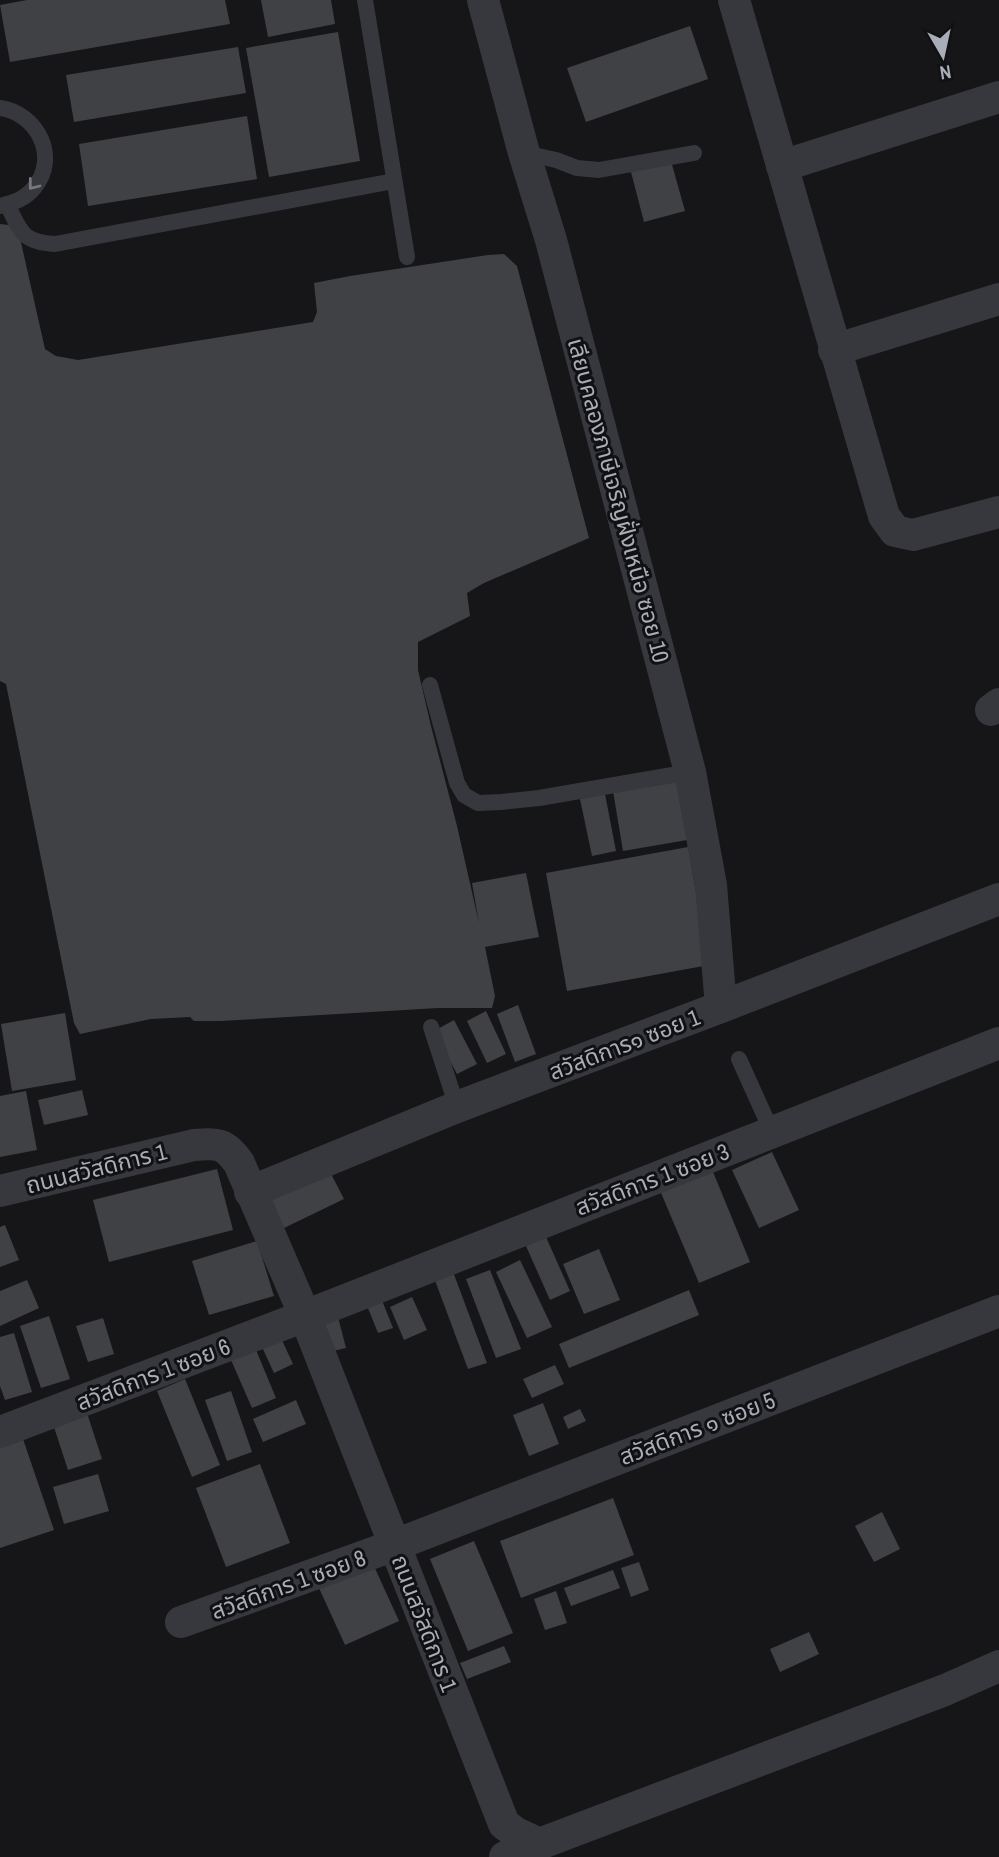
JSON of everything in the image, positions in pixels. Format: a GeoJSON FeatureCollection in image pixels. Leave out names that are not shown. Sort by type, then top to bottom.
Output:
{"type":"FeatureCollection","features":[{"type":"Feature","properties":{"kind":"street","name":"เลียบคลองภาษีเจริญฝั่งเหนือ ซอย 10"},"geometry":{"type":"LineString","coordinates":[[484,0],[524,153],[551,240],[690,772],[711,885],[721,1007]]}},
{"type":"Feature","properties":{"kind":"street"},"geometry":{"type":"LineString","coordinates":[[734,0],[884,516],[895,531],[914,535],[999,512]]}},
{"type":"Feature","properties":{"kind":"street"},"geometry":{"type":"LineString","coordinates":[[782,166],[999,97]]}},
{"type":"Feature","properties":{"kind":"street"},"geometry":{"type":"LineString","coordinates":[[834,350],[999,299]]}},
{"type":"Feature","properties":{"kind":"street","name":"สวัสดิการ๑ ซอย 1"},"geometry":{"type":"LineString","coordinates":[[250,1192],[457,1107],[999,899]]}},
{"type":"Feature","properties":{"kind":"street","name":"สวัสดิการ 1 ซอย 3"},"geometry":{"type":"LineString","coordinates":[[305,1316],[999,1043]]}},
{"type":"Feature","properties":{"kind":"street","name":"ถนนสวัสดิการ 1"},"geometry":{"type":"LineString","coordinates":[[0,1191],[194,1145],[214,1143],[228,1149],[239,1163],[305,1316],[503,1824],[540,1844]]}},
{"type":"Feature","properties":{"kind":"street","name":"สวัสดิการ ๑ ซอย 5"},"geometry":{"type":"LineString","coordinates":[[395,1545],[999,1311]]}},
{"type":"Feature","properties":{"kind":"street","name":"สวัสดิการ 1 ซอย 6"},"geometry":{"type":"LineString","coordinates":[[0,1432],[305,1316]]}},
{"type":"Feature","properties":{"kind":"street","name":"สวัสดิการ 1 ซอย 8"},"geometry":{"type":"LineString","coordinates":[[181,1622],[395,1545]]}},
{"type":"Feature","properties":{"kind":"street"},"geometry":{"type":"LineString","coordinates":[[505,1857],[945,1690],[999,1666]]}},
{"type":"Feature","properties":{"kind":"lane"},"geometry":{"type":"LineString","coordinates":[[365,0],[407,257]]}},
{"type":"Feature","properties":{"kind":"lane"},"geometry":{"type":"LineString","coordinates":[[0,108],[22,115],[37,129],[45,149],[44,169],[34,188],[18,201],[4,205],[24,237],[39,243],[55,244],[394,181]]}},
{"type":"Feature","properties":{"kind":"lane"},"geometry":{"type":"LineString","coordinates":[[524,153],[577,168],[599,170],[694,153]]}},
{"type":"Feature","properties":{"kind":"lane"},"geometry":{"type":"LineString","coordinates":[[430,685],[457,783],[464,795],[478,803],[539,798],[690,772]]}},
{"type":"Feature","properties":{"kind":"lane"},"geometry":{"type":"LineString","coordinates":[[431,1027],[457,1107]]}},
{"type":"Feature","properties":{"kind":"lane"},"geometry":{"type":"LineString","coordinates":[[739,1059],[772,1132]]}},
{"type":"Feature","properties":{"kind":"building"},"geometry":{"type":"Polygon","coordinates":[[[27,0],[225,0],[230,24],[10,62],[0,5],[27,0]]]}},
{"type":"Feature","properties":{"kind":"building"},"geometry":{"type":"Polygon","coordinates":[[[261,0],[331,0],[335,24],[268,37],[261,0]]]}},
{"type":"Feature","properties":{"kind":"building"},"geometry":{"type":"Polygon","coordinates":[[[690,26],[708,79],[586,122],[567,68],[690,26]]]}},
{"type":"Feature","properties":{"kind":"building"},"geometry":{"type":"Polygon","coordinates":[[[338,32],[360,161],[269,177],[246,48],[338,32]]]}},
{"type":"Feature","properties":{"kind":"building"},"geometry":{"type":"Polygon","coordinates":[[[238,47],[246,93],[74,122],[66,75],[238,47]]]}},
{"type":"Feature","properties":{"kind":"building"},"geometry":{"type":"Polygon","coordinates":[[[247,116],[257,179],[88,206],[79,144],[247,116]]]}},
{"type":"Feature","properties":{"kind":"building"},"geometry":{"type":"Polygon","coordinates":[[[671,161],[685,211],[644,222],[631,172],[671,161]]]}},
{"type":"Feature","properties":{"kind":"building"},"geometry":{"type":"Polygon","coordinates":[[[0,224],[9,225],[20,238],[45,349],[56,356],[78,360],[313,322],[317,312],[314,283],[488,255],[504,254],[517,266],[589,538],[484,583],[467,593],[470,616],[418,642],[418,670],[479,923],[472,883],[526,873],[539,937],[485,947],[495,996],[492,1008],[438,1008],[221,1021],[194,1021],[190,1017],[151,1019],[80,1034],[74,1023],[6,684],[0,681],[0,224]]]}},
{"type":"Feature","properties":{"kind":"building"},"geometry":{"type":"Polygon","coordinates":[[[682,779],[693,839],[623,851],[613,791],[682,779]]]}},
{"type":"Feature","properties":{"kind":"building"},"geometry":{"type":"Polygon","coordinates":[[[605,794],[616,851],[592,856],[580,799],[605,794]]]}},
{"type":"Feature","properties":{"kind":"building"},"geometry":{"type":"Polygon","coordinates":[[[688,847],[709,965],[567,991],[546,873],[688,847]]]}},
{"type":"Feature","properties":{"kind":"building"},"geometry":{"type":"Polygon","coordinates":[[[518,1005],[536,1054],[515,1062],[497,1014],[518,1005]]]}},
{"type":"Feature","properties":{"kind":"building"},"geometry":{"type":"Polygon","coordinates":[[[486,1011],[506,1054],[487,1063],[467,1021],[486,1011]]]}},
{"type":"Feature","properties":{"kind":"building"},"geometry":{"type":"Polygon","coordinates":[[[65,1013],[76,1080],[12,1091],[1,1024],[65,1013]]]}},
{"type":"Feature","properties":{"kind":"building"},"geometry":{"type":"Polygon","coordinates":[[[454,1020],[477,1064],[457,1074],[434,1031],[454,1020]]]}},
{"type":"Feature","properties":{"kind":"building"},"geometry":{"type":"Polygon","coordinates":[[[82,1090],[88,1115],[44,1125],[38,1100],[82,1090]]]}},
{"type":"Feature","properties":{"kind":"building"},"geometry":{"type":"Polygon","coordinates":[[[26,1091],[37,1150],[0,1157],[0,1096],[26,1091]]]}},
{"type":"Feature","properties":{"kind":"building"},"geometry":{"type":"Polygon","coordinates":[[[772,1152],[799,1210],[759,1228],[732,1170],[772,1152]]]}},
{"type":"Feature","properties":{"kind":"building"},"geometry":{"type":"Polygon","coordinates":[[[711,1167],[750,1262],[699,1283],[659,1188],[711,1167]]]}},
{"type":"Feature","properties":{"kind":"building"},"geometry":{"type":"Polygon","coordinates":[[[328,1168],[344,1199],[282,1229],[267,1197],[328,1168]]]}},
{"type":"Feature","properties":{"kind":"building"},"geometry":{"type":"Polygon","coordinates":[[[217,1169],[233,1230],[109,1262],[93,1200],[217,1169]]]}},
{"type":"Feature","properties":{"kind":"building"},"geometry":{"type":"Polygon","coordinates":[[[5,1225],[19,1260],[0,1267],[0,1227],[5,1225]]]}},
{"type":"Feature","properties":{"kind":"building"},"geometry":{"type":"Polygon","coordinates":[[[546,1237],[570,1291],[550,1300],[526,1246],[546,1237]]]}},
{"type":"Feature","properties":{"kind":"building"},"geometry":{"type":"Polygon","coordinates":[[[257,1241],[274,1296],[209,1315],[192,1261],[257,1241]]]}},
{"type":"Feature","properties":{"kind":"building"},"geometry":{"type":"Polygon","coordinates":[[[599,1249],[620,1300],[584,1314],[563,1264],[599,1249]]]}},
{"type":"Feature","properties":{"kind":"building"},"geometry":{"type":"Polygon","coordinates":[[[520,1260],[552,1327],[527,1338],[496,1272],[520,1260]]]}},
{"type":"Feature","properties":{"kind":"building"},"geometry":{"type":"Polygon","coordinates":[[[452,1269],[487,1363],[468,1369],[433,1275],[452,1269]]]}},
{"type":"Feature","properties":{"kind":"building"},"geometry":{"type":"Polygon","coordinates":[[[490,1270],[521,1349],[496,1358],[466,1279],[490,1270]]]}},
{"type":"Feature","properties":{"kind":"building"},"geometry":{"type":"Polygon","coordinates":[[[27,1280],[39,1308],[0,1326],[0,1291],[27,1280]]]}},
{"type":"Feature","properties":{"kind":"building"},"geometry":{"type":"Polygon","coordinates":[[[689,1290],[699,1315],[569,1368],[559,1344],[689,1290]]]}},
{"type":"Feature","properties":{"kind":"building"},"geometry":{"type":"Polygon","coordinates":[[[412,1297],[427,1330],[404,1340],[390,1307],[412,1297]]]}},
{"type":"Feature","properties":{"kind":"building"},"geometry":{"type":"Polygon","coordinates":[[[381,1298],[393,1328],[378,1333],[366,1303],[381,1298]]]}},
{"type":"Feature","properties":{"kind":"building"},"geometry":{"type":"Polygon","coordinates":[[[49,1316],[70,1379],[41,1388],[20,1326],[49,1316]]]}},
{"type":"Feature","properties":{"kind":"building"},"geometry":{"type":"Polygon","coordinates":[[[338,1317],[346,1348],[329,1352],[322,1321],[338,1317]]]}},
{"type":"Feature","properties":{"kind":"building"},"geometry":{"type":"Polygon","coordinates":[[[103,1318],[114,1354],[88,1362],[76,1326],[103,1318]]]}},
{"type":"Feature","properties":{"kind":"building"},"geometry":{"type":"Polygon","coordinates":[[[14,1333],[32,1392],[5,1400],[0,1386],[0,1337],[14,1333]]]}},
{"type":"Feature","properties":{"kind":"building"},"geometry":{"type":"Polygon","coordinates":[[[281,1338],[293,1364],[274,1373],[262,1347],[281,1338]]]}},
{"type":"Feature","properties":{"kind":"building"},"geometry":{"type":"Polygon","coordinates":[[[256,1350],[276,1398],[252,1408],[231,1360],[256,1350]]]}},
{"type":"Feature","properties":{"kind":"building"},"geometry":{"type":"Polygon","coordinates":[[[555,1365],[564,1384],[532,1398],[523,1379],[555,1365]]]}},
{"type":"Feature","properties":{"kind":"building"},"geometry":{"type":"Polygon","coordinates":[[[185,1379],[220,1465],[192,1477],[157,1391],[185,1379]]]}},
{"type":"Feature","properties":{"kind":"building"},"geometry":{"type":"Polygon","coordinates":[[[231,1391],[252,1452],[227,1461],[205,1400],[231,1391]]]}},
{"type":"Feature","properties":{"kind":"building"},"geometry":{"type":"Polygon","coordinates":[[[296,1400],[306,1424],[263,1442],[253,1419],[296,1400]]]}},
{"type":"Feature","properties":{"kind":"building"},"geometry":{"type":"Polygon","coordinates":[[[543,1403],[559,1444],[529,1456],[513,1415],[543,1403]]]}},
{"type":"Feature","properties":{"kind":"building"},"geometry":{"type":"Polygon","coordinates":[[[580,1409],[586,1421],[568,1429],[563,1417],[580,1409]]]}},
{"type":"Feature","properties":{"kind":"building"},"geometry":{"type":"Polygon","coordinates":[[[86,1410],[102,1459],[68,1470],[52,1421],[86,1410]]]}},
{"type":"Feature","properties":{"kind":"building"},"geometry":{"type":"Polygon","coordinates":[[[23,1439],[54,1530],[0,1548],[0,1447],[23,1439]]]}},
{"type":"Feature","properties":{"kind":"building"},"geometry":{"type":"Polygon","coordinates":[[[260,1464],[290,1543],[226,1567],[196,1488],[260,1464]]]}},
{"type":"Feature","properties":{"kind":"building"},"geometry":{"type":"Polygon","coordinates":[[[98,1474],[109,1511],[64,1524],[53,1487],[98,1474]]]}},
{"type":"Feature","properties":{"kind":"building"},"geometry":{"type":"Polygon","coordinates":[[[613,1498],[634,1555],[521,1598],[500,1541],[613,1498]]]}},
{"type":"Feature","properties":{"kind":"building"},"geometry":{"type":"Polygon","coordinates":[[[882,1512],[900,1549],[874,1562],[855,1526],[882,1512]]]}},
{"type":"Feature","properties":{"kind":"building"},"geometry":{"type":"Polygon","coordinates":[[[474,1541],[513,1633],[468,1651],[430,1559],[474,1541]]]}},
{"type":"Feature","properties":{"kind":"building"},"geometry":{"type":"Polygon","coordinates":[[[639,1562],[649,1590],[631,1597],[621,1568],[639,1562]]]}},
{"type":"Feature","properties":{"kind":"building"},"geometry":{"type":"Polygon","coordinates":[[[373,1564],[399,1621],[345,1645],[319,1588],[373,1564]]]}},
{"type":"Feature","properties":{"kind":"building"},"geometry":{"type":"Polygon","coordinates":[[[613,1570],[620,1588],[571,1606],[564,1588],[613,1570]]]}},
{"type":"Feature","properties":{"kind":"building"},"geometry":{"type":"Polygon","coordinates":[[[556,1591],[567,1623],[545,1630],[534,1599],[556,1591]]]}},
{"type":"Feature","properties":{"kind":"building"},"geometry":{"type":"Polygon","coordinates":[[[809,1632],[819,1654],[780,1672],[770,1649],[809,1632]]]}},
{"type":"Feature","properties":{"kind":"building"},"geometry":{"type":"Polygon","coordinates":[[[504,1646],[511,1662],[467,1679],[460,1663],[504,1646]]]}}]}
